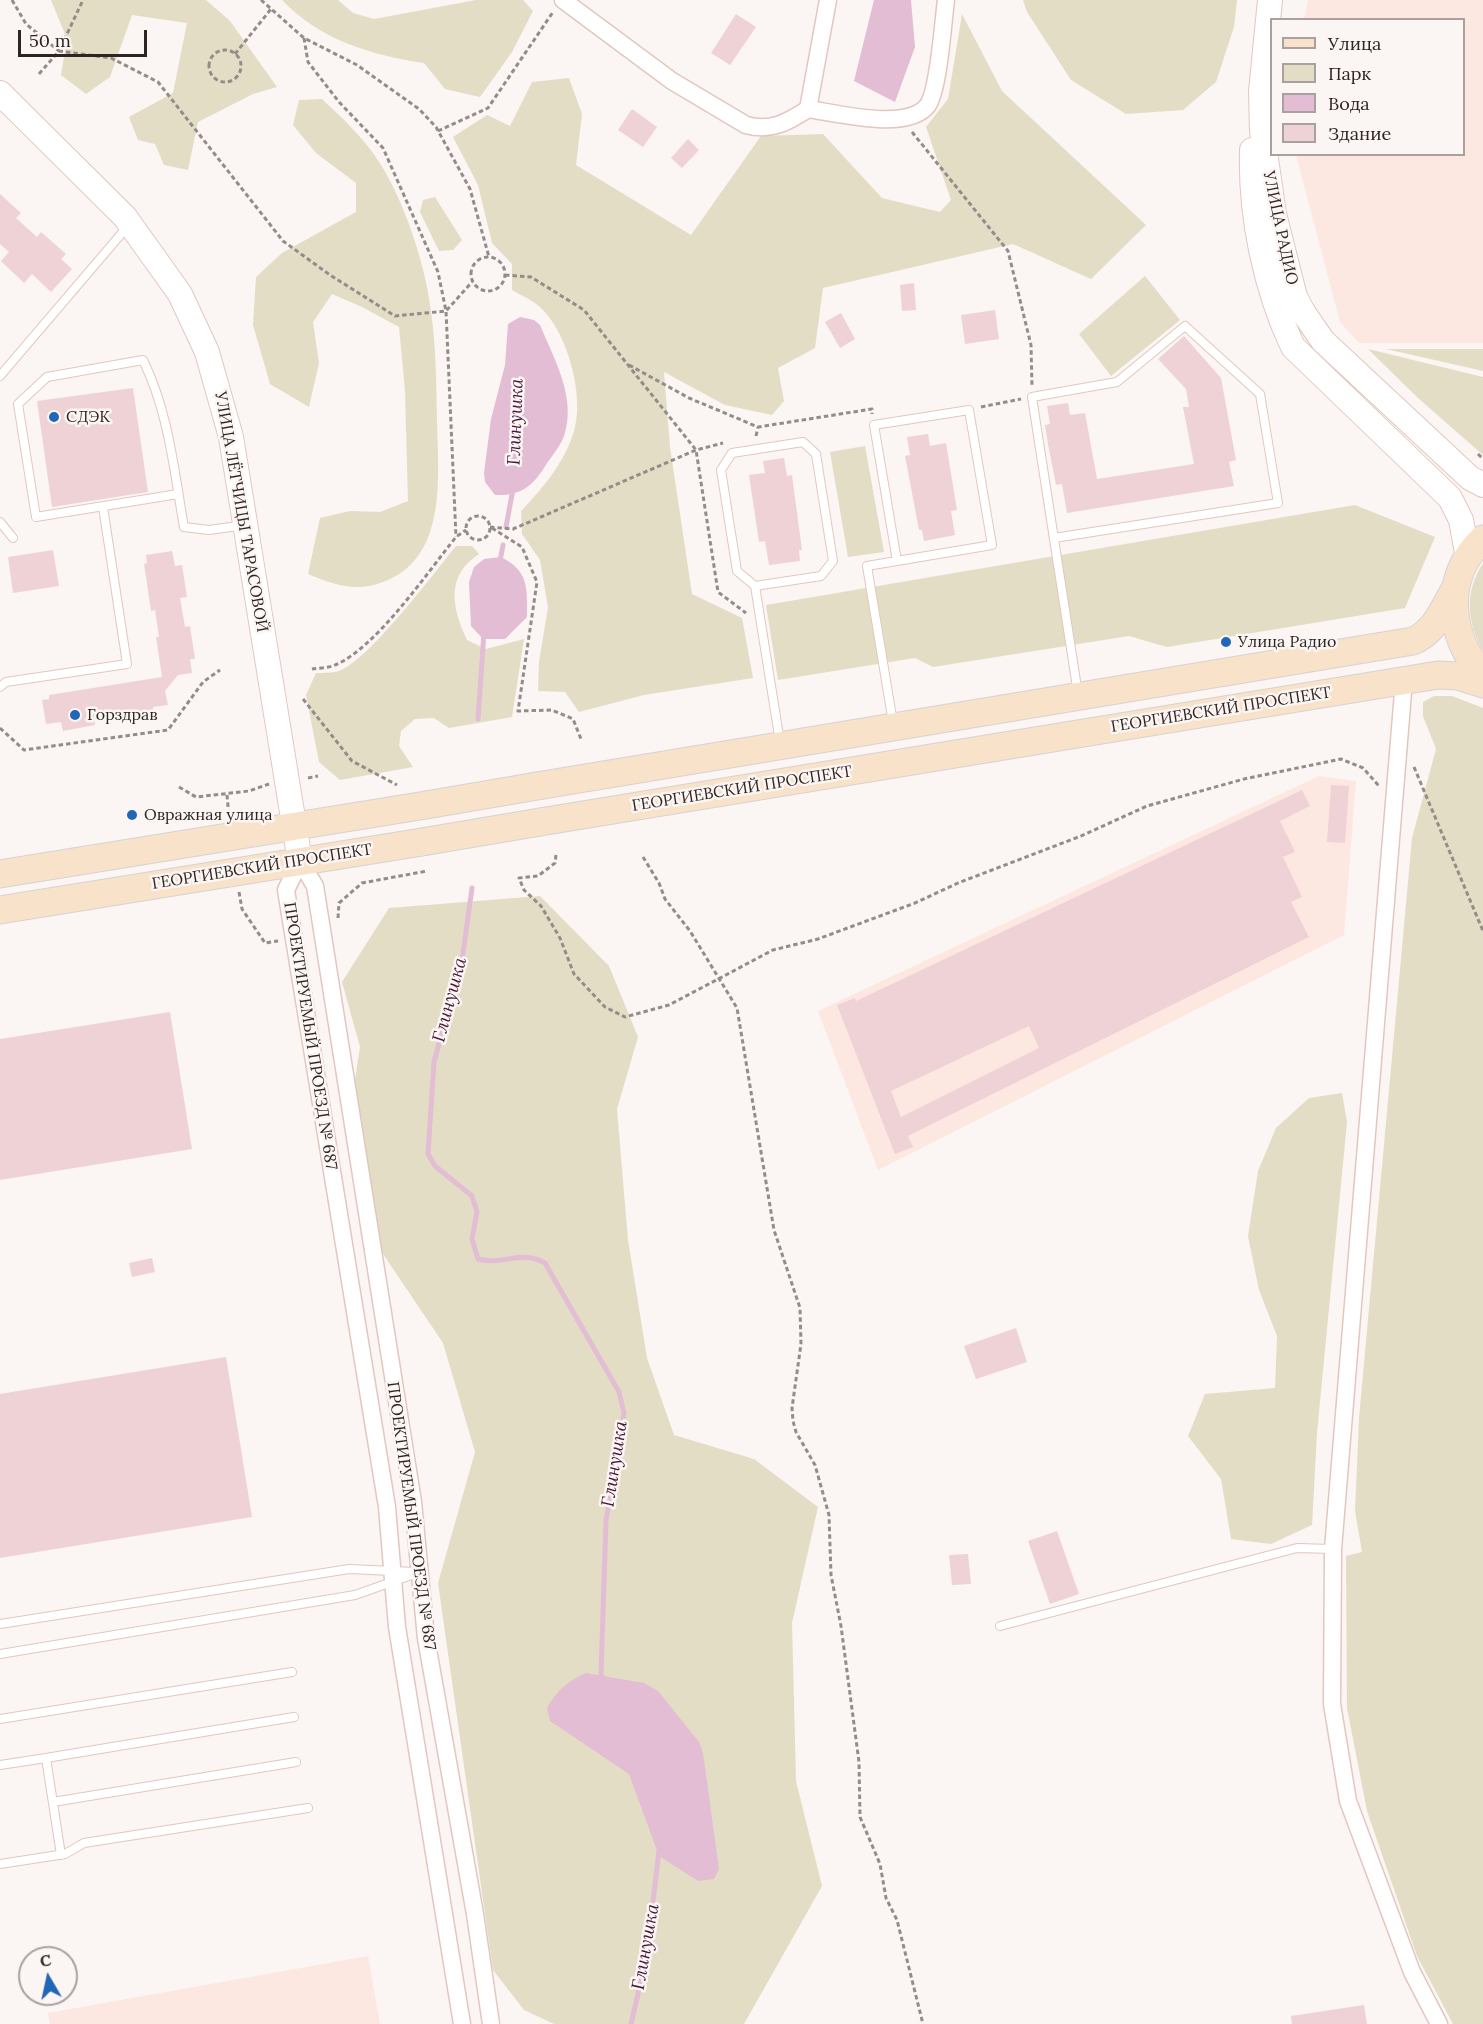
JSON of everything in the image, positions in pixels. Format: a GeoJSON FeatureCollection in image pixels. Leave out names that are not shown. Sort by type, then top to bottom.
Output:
{"type":"FeatureCollection","features":[{"type":"Feature","properties":{"kind":"main road","name":"УЛИЦА РАДИО"},"geometry":{"type":"LineString","coordinates":[[1269,0],[1261,92],[1276,224],[1289,277],[1303,312],[1323,341],[1339,357],[1470,478],[1483,485]]}},
{"type":"Feature","properties":{"kind":"main road"},"geometry":{"type":"LineString","coordinates":[[0,874],[1413,641],[1427,634],[1434,627],[1476,548],[1450,498],[1293,347],[1280,320],[1260,241],[1251,186],[1253,140],[1261,92]]}},
{"type":"Feature","properties":{"kind":"main road","name":"УЛИЦА ЛЁТЧИЦЫ ТАРАСОВОЙ"},"geometry":{"type":"LineString","coordinates":[[0,93],[59,148],[130,223],[180,294],[207,352],[227,418],[300,861]]}},
{"type":"Feature","properties":{"kind":"main road"},"geometry":{"type":"LineString","coordinates":[[1455,589],[1455,628],[1470,661],[1483,675]]}},
{"type":"Feature","properties":{"kind":"main road","name":"ГЕОРГИЕВСКИЙ ПРОСПЕКТ"},"geometry":{"type":"LineString","coordinates":[[0,910],[1404,680],[1448,675],[1483,684]]}},
{"type":"Feature","properties":{"kind":"street"},"geometry":{"type":"LineString","coordinates":[[808,109],[828,0]]}},
{"type":"Feature","properties":{"kind":"street"},"geometry":{"type":"LineString","coordinates":[[559,5],[672,81],[746,125],[769,129],[793,119],[808,109],[901,119],[921,112],[930,100],[946,0]]}},
{"type":"Feature","properties":{"kind":"street"},"geometry":{"type":"LineString","coordinates":[[1404,680],[1333,1549],[1332,1704],[1348,1801],[1412,1972],[1439,2024]]}},
{"type":"Feature","properties":{"kind":"street","name":"ПРОЕКТИРУЕМЫЙ ПРОЕЗД № 687"},"geometry":{"type":"LineString","coordinates":[[300,861],[315,886],[411,1491],[426,1638],[475,1914],[491,2024]]}},
{"type":"Feature","properties":{"kind":"street","name":"ПРОЕКТИРУЕМЫЙ ПРОЕЗД № 687"},"geometry":{"type":"LineString","coordinates":[[300,861],[286,890],[387,1507],[397,1627],[462,2024]]}},
{"type":"Feature","properties":{"kind":"lane"},"geometry":{"type":"LineString","coordinates":[[0,376],[130,223]]}},
{"type":"Feature","properties":{"kind":"lane"},"geometry":{"type":"LineString","coordinates":[[1054,538],[1278,503],[1260,393],[1185,326],[1117,382],[1032,397],[1078,696]]}},
{"type":"Feature","properties":{"kind":"lane"},"geometry":{"type":"LineString","coordinates":[[178,494],[36,517],[18,404],[47,377],[143,360],[155,385],[165,420],[184,527],[209,530],[245,525]]}},
{"type":"Feature","properties":{"kind":"lane"},"geometry":{"type":"LineString","coordinates":[[894,727],[867,566],[897,561],[992,545],[969,410],[874,425],[897,561]]}},
{"type":"Feature","properties":{"kind":"lane"},"geometry":{"type":"LineString","coordinates":[[755,586],[821,576],[833,561],[816,454],[803,442],[732,453],[721,470],[737,571],[755,586],[781,746]]}},
{"type":"Feature","properties":{"kind":"lane"},"geometry":{"type":"LineString","coordinates":[[0,687],[6,682],[127,664],[103,507]]}},
{"type":"Feature","properties":{"kind":"lane"},"geometry":{"type":"LineString","coordinates":[[0,522],[13,538]]}},
{"type":"Feature","properties":{"kind":"lane"},"geometry":{"type":"LineString","coordinates":[[1000,1626],[1297,1548],[1333,1549]]}},
{"type":"Feature","properties":{"kind":"lane"},"geometry":{"type":"LineString","coordinates":[[0,1624],[349,1569],[393,1576],[420,1572]]}},
{"type":"Feature","properties":{"kind":"lane"},"geometry":{"type":"LineString","coordinates":[[0,1654],[355,1595],[393,1576]]}},
{"type":"Feature","properties":{"kind":"lane"},"geometry":{"type":"LineString","coordinates":[[0,1719],[292,1672]]}},
{"type":"Feature","properties":{"kind":"lane"},"geometry":{"type":"LineString","coordinates":[[0,1766],[294,1717]]}},
{"type":"Feature","properties":{"kind":"lane"},"geometry":{"type":"LineString","coordinates":[[46,1758],[61,1855]]}},
{"type":"Feature","properties":{"kind":"lane"},"geometry":{"type":"LineString","coordinates":[[53,1802],[296,1762]]}},
{"type":"Feature","properties":{"kind":"lane"},"geometry":{"type":"LineString","coordinates":[[0,1864],[61,1855],[84,1844],[308,1809]]}},
{"type":"Feature","properties":{"kind":"path"},"geometry":{"type":"LineString","coordinates":[[12,0],[26,24],[59,51],[111,58],[158,82],[283,241],[330,275],[395,316],[446,311],[472,282]]}},
{"type":"Feature","properties":{"kind":"path"},"geometry":{"type":"LineString","coordinates":[[39,74],[59,51],[82,0]]}},
{"type":"Feature","properties":{"kind":"path"},"geometry":{"type":"LineString","coordinates":[[261,0],[304,38],[357,65],[419,109],[438,131],[470,189],[489,257],[502,265],[505,275],[501,286],[491,292],[480,290],[472,282],[471,270],[473,265],[489,257]]}},
{"type":"Feature","properties":{"kind":"path"},"geometry":{"type":"LineString","coordinates":[[438,131],[488,108],[559,5]]}},
{"type":"Feature","properties":{"kind":"path"},"geometry":{"type":"LineString","coordinates":[[235,54],[271,9]]}},
{"type":"Feature","properties":{"kind":"path"},"geometry":{"type":"LineString","coordinates":[[304,38],[308,62],[339,102],[383,148],[438,272],[446,311],[456,537]]}},
{"type":"Feature","properties":{"kind":"path"},"geometry":{"type":"LineString","coordinates":[[227,51],[235,54],[241,68],[238,76],[223,82],[210,73],[212,57],[219,52],[227,51]]}},
{"type":"Feature","properties":{"kind":"path"},"geometry":{"type":"LineString","coordinates":[[901,119],[1008,251],[1031,345],[1032,397],[969,410]]}},
{"type":"Feature","properties":{"kind":"path"},"geometry":{"type":"LineString","coordinates":[[505,275],[531,277],[584,310],[696,450],[718,592],[762,625]]}},
{"type":"Feature","properties":{"kind":"path"},"geometry":{"type":"LineString","coordinates":[[627,364],[690,398],[758,427],[872,409],[874,425]]}},
{"type":"Feature","properties":{"kind":"path"},"geometry":{"type":"LineString","coordinates":[[490,527],[513,530],[696,450]]}},
{"type":"Feature","properties":{"kind":"path"},"geometry":{"type":"LineString","coordinates":[[1474,452],[1483,459]]}},
{"type":"Feature","properties":{"kind":"path"},"geometry":{"type":"LineString","coordinates":[[490,527],[489,533],[479,540],[468,535],[466,530],[467,523],[477,516],[483,518],[490,527],[522,547],[537,582],[518,711],[552,710],[573,719],[581,738]]}},
{"type":"Feature","properties":{"kind":"path"},"geometry":{"type":"LineString","coordinates":[[312,669],[334,666],[377,633],[456,537],[466,530]]}},
{"type":"Feature","properties":{"kind":"path"},"geometry":{"type":"LineString","coordinates":[[0,728],[24,750],[168,730],[203,682],[220,670]]}},
{"type":"Feature","properties":{"kind":"path"},"geometry":{"type":"LineString","coordinates":[[303,699],[352,761],[397,785]]}},
{"type":"Feature","properties":{"kind":"path"},"geometry":{"type":"LineString","coordinates":[[1401,737],[1483,932]]}},
{"type":"Feature","properties":{"kind":"path"},"geometry":{"type":"LineString","coordinates":[[556,855],[555,863],[543,873],[519,878],[524,890],[541,906],[560,938],[573,974],[615,1014],[625,1017],[669,1005],[773,950],[818,939],[915,903],[958,882],[1081,836],[1147,806],[1244,779],[1341,759],[1363,768],[1395,802]]}},
{"type":"Feature","properties":{"kind":"path"},"geometry":{"type":"LineString","coordinates":[[179,787],[196,797],[249,791],[265,785],[318,776]]}},
{"type":"Feature","properties":{"kind":"path"},"geometry":{"type":"LineString","coordinates":[[643,857],[659,883],[665,899],[690,931],[737,1008],[774,1230],[800,1308],[801,1344],[792,1408],[793,1421],[796,1432],[815,1466],[829,1515],[831,1575],[841,1626],[859,1762],[860,1817],[880,1864],[886,1898],[897,1920],[923,2024]]}},
{"type":"Feature","properties":{"kind":"shaded area"},"geometry":{"type":"Polygon","coordinates":[[[1308,0],[1483,0],[1483,343],[1359,343],[1340,322],[1296,156],[1465,156],[1465,18],[1304,18],[1308,0]]]}},
{"type":"Feature","properties":{"kind":"shaded area"},"geometry":{"type":"Polygon","coordinates":[[[1319,776],[1356,781],[1344,935],[878,1170],[818,1011],[1319,776]]]}},
{"type":"Feature","properties":{"kind":"shaded area"},"geometry":{"type":"Polygon","coordinates":[[[368,1956],[380,2024],[50,2024],[48,2013],[368,1956]]]}},
{"type":"Feature","properties":{"kind":"green space"},"geometry":{"type":"Polygon","coordinates":[[[51,0],[206,0],[230,21],[277,87],[253,94],[198,122],[188,170],[164,165],[155,144],[138,140],[129,117],[173,93],[187,23],[132,15],[110,77],[86,94],[61,75],[67,39],[51,0]]]}},
{"type":"Feature","properties":{"kind":"green space"},"geometry":{"type":"Polygon","coordinates":[[[282,0],[338,0],[353,13],[374,19],[476,0],[523,0],[533,11],[512,52],[480,97],[445,89],[424,63],[404,60],[347,44],[313,26],[282,0]]]}},
{"type":"Feature","properties":{"kind":"green space"},"geometry":{"type":"Polygon","coordinates":[[[1023,0],[1237,0],[1234,27],[1216,82],[1183,110],[1126,114],[1071,80],[1027,12],[1023,0]]]}},
{"type":"Feature","properties":{"kind":"green space"},"geometry":{"type":"Polygon","coordinates":[[[962,14],[1002,91],[1146,225],[1091,279],[1013,244],[823,288],[815,348],[778,368],[784,401],[772,415],[725,405],[664,372],[670,447],[692,594],[742,618],[753,678],[644,695],[579,712],[565,692],[538,691],[539,662],[548,607],[540,560],[522,534],[521,511],[552,474],[570,442],[577,417],[575,383],[566,348],[550,318],[537,304],[512,290],[512,264],[492,243],[478,185],[453,137],[487,115],[510,126],[532,82],[569,78],[582,114],[576,165],[691,235],[761,136],[823,134],[882,198],[940,212],[951,200],[926,127],[948,99],[962,14]]]}},
{"type":"Feature","properties":{"kind":"green space"},"geometry":{"type":"Polygon","coordinates":[[[322,99],[365,142],[382,166],[397,194],[420,257],[430,303],[435,348],[438,485],[431,529],[423,548],[411,564],[394,577],[371,586],[361,587],[340,585],[308,574],[320,518],[350,511],[380,512],[408,501],[405,391],[399,327],[332,294],[313,322],[319,363],[309,407],[270,384],[253,325],[256,277],[282,253],[356,212],[356,183],[316,153],[293,125],[299,100],[322,99]]]}},
{"type":"Feature","properties":{"kind":"green space"},"geometry":{"type":"Polygon","coordinates":[[[435,197],[462,240],[453,250],[439,251],[420,212],[423,200],[435,197]]]}},
{"type":"Feature","properties":{"kind":"green space"},"geometry":{"type":"Polygon","coordinates":[[[1145,276],[1180,320],[1111,376],[1079,334],[1145,276]]]}},
{"type":"Feature","properties":{"kind":"green space"},"geometry":{"type":"Polygon","coordinates":[[[1368,349],[1483,377],[1483,455],[1418,398],[1368,349]]]}},
{"type":"Feature","properties":{"kind":"green space"},"geometry":{"type":"Polygon","coordinates":[[[1386,349],[1483,349],[1483,371],[1386,349]]]}},
{"type":"Feature","properties":{"kind":"green space"},"geometry":{"type":"Polygon","coordinates":[[[865,446],[884,552],[848,557],[830,452],[865,446]]]}},
{"type":"Feature","properties":{"kind":"green space"},"geometry":{"type":"Polygon","coordinates":[[[1355,505],[1435,537],[1405,608],[1167,647],[1129,636],[933,667],[915,658],[778,680],[766,605],[1355,505]]]}},
{"type":"Feature","properties":{"kind":"green space"},"geometry":{"type":"Polygon","coordinates":[[[456,546],[472,546],[479,554],[468,563],[456,582],[455,605],[467,640],[486,649],[524,639],[512,717],[449,728],[434,718],[415,719],[401,731],[399,746],[413,767],[340,780],[319,762],[306,695],[316,673],[339,671],[352,664],[367,651],[456,546]]]}},
{"type":"Feature","properties":{"kind":"green space"},"geometry":{"type":"Polygon","coordinates":[[[1483,563],[1483,651],[1471,618],[1470,596],[1483,563]]]}},
{"type":"Feature","properties":{"kind":"green space"},"geometry":{"type":"Polygon","coordinates":[[[1434,696],[1452,696],[1483,708],[1483,2024],[1453,2024],[1417,1956],[1367,1811],[1347,1708],[1346,1556],[1362,1552],[1355,1511],[1359,1418],[1412,838],[1436,749],[1423,716],[1423,702],[1434,696]]]}},
{"type":"Feature","properties":{"kind":"green space"},"geometry":{"type":"Polygon","coordinates":[[[540,896],[609,966],[638,1037],[617,1109],[628,1240],[647,1358],[674,1435],[754,1459],[818,1507],[792,1623],[796,1781],[822,1886],[744,2024],[554,2024],[524,2010],[493,1970],[438,1583],[475,1452],[443,1343],[379,1248],[353,1093],[360,1047],[342,982],[389,908],[540,896]]]}},
{"type":"Feature","properties":{"kind":"green space"},"geometry":{"type":"Polygon","coordinates":[[[1342,1093],[1347,1122],[1317,1433],[1312,1525],[1271,1544],[1231,1539],[1221,1479],[1188,1436],[1205,1394],[1275,1388],[1277,1336],[1259,1290],[1248,1236],[1258,1171],[1276,1128],[1309,1098],[1342,1093]]]}},
{"type":"Feature","properties":{"kind":"water"},"geometry":{"type":"Polygon","coordinates":[[[874,0],[911,0],[915,47],[895,102],[854,81],[874,0]]]}},
{"type":"Feature","properties":{"kind":"water"},"geometry":{"type":"Polygon","coordinates":[[[520,317],[534,320],[540,325],[566,393],[567,422],[560,444],[534,481],[518,492],[495,495],[485,482],[484,473],[491,419],[505,365],[508,324],[520,317]]]}},
{"type":"Feature","properties":{"kind":"water"},"geometry":{"type":"Polygon","coordinates":[[[501,557],[522,574],[527,597],[527,617],[505,639],[483,639],[471,626],[469,582],[474,567],[484,559],[501,557]]]}},
{"type":"Feature","properties":{"kind":"water"},"geometry":{"type":"Polygon","coordinates":[[[586,1673],[644,1683],[658,1691],[699,1742],[703,1753],[719,1869],[714,1879],[698,1881],[659,1856],[629,1774],[550,1721],[547,1708],[554,1696],[574,1679],[586,1673]]]}},
{"type":"Feature","properties":{"kind":"building"},"geometry":{"type":"Polygon","coordinates":[[[736,14],[756,27],[730,65],[711,53],[736,14]]]}},
{"type":"Feature","properties":{"kind":"building"},"geometry":{"type":"Polygon","coordinates":[[[632,109],[657,127],[643,147],[618,130],[632,109]]]}},
{"type":"Feature","properties":{"kind":"building"},"geometry":{"type":"Polygon","coordinates":[[[688,139],[699,150],[682,168],[671,158],[688,139]]]}},
{"type":"Feature","properties":{"kind":"building"},"geometry":{"type":"Polygon","coordinates":[[[0,194],[21,213],[16,218],[37,237],[41,232],[66,254],[61,259],[72,269],[51,292],[32,274],[24,283],[1,261],[9,252],[0,244],[0,194]]]}},
{"type":"Feature","properties":{"kind":"building"},"geometry":{"type":"Polygon","coordinates":[[[914,283],[916,310],[902,311],[900,285],[914,283]]]}},
{"type":"Feature","properties":{"kind":"building"},"geometry":{"type":"Polygon","coordinates":[[[995,310],[999,339],[965,344],[961,315],[995,310]]]}},
{"type":"Feature","properties":{"kind":"building"},"geometry":{"type":"Polygon","coordinates":[[[841,313],[855,339],[840,348],[825,322],[841,313]]]}},
{"type":"Feature","properties":{"kind":"building"},"geometry":{"type":"Polygon","coordinates":[[[1184,336],[1221,378],[1236,460],[1229,462],[1234,486],[1067,513],[1062,484],[1056,485],[1048,444],[1045,425],[1050,424],[1047,406],[1068,403],[1070,415],[1085,413],[1097,479],[1194,464],[1183,407],[1189,407],[1186,389],[1158,359],[1184,336]]]}},
{"type":"Feature","properties":{"kind":"building"},"geometry":{"type":"Polygon","coordinates":[[[133,388],[148,492],[52,507],[37,401],[133,388]]]}},
{"type":"Feature","properties":{"kind":"building"},"geometry":{"type":"Polygon","coordinates":[[[928,434],[930,446],[946,443],[957,510],[951,511],[955,535],[924,541],[922,530],[919,530],[905,456],[910,455],[907,437],[928,434]]]}},
{"type":"Feature","properties":{"kind":"building"},"geometry":{"type":"Polygon","coordinates":[[[784,458],[787,476],[792,475],[802,550],[799,550],[800,561],[769,565],[765,541],[759,542],[749,475],[765,473],[763,461],[784,458]]]}},
{"type":"Feature","properties":{"kind":"building"},"geometry":{"type":"Polygon","coordinates":[[[53,550],[59,586],[13,593],[8,557],[53,550]]]}},
{"type":"Feature","properties":{"kind":"building"},"geometry":{"type":"Polygon","coordinates":[[[172,551],[175,566],[182,565],[187,597],[180,598],[185,627],[190,626],[195,659],[190,659],[192,673],[178,675],[165,691],[168,705],[153,707],[154,713],[124,718],[123,712],[94,716],[95,725],[63,731],[61,722],[46,724],[42,700],[49,699],[49,695],[162,677],[156,637],[159,637],[155,610],[151,611],[144,564],[147,563],[146,555],[172,551]]]}},
{"type":"Feature","properties":{"kind":"building"},"geometry":{"type":"Polygon","coordinates":[[[1331,785],[1349,786],[1345,843],[1327,842],[1331,785]]]}},
{"type":"Feature","properties":{"kind":"building"},"geometry":{"type":"Polygon","coordinates":[[[1302,790],[1310,806],[1280,821],[1295,852],[1283,857],[1302,897],[1291,902],[1309,937],[908,1136],[913,1147],[895,1154],[837,1005],[855,998],[856,1001],[1302,790]],[[1029,1026],[891,1091],[901,1117],[1039,1048],[1029,1026]]]}},
{"type":"Feature","properties":{"kind":"building"},"geometry":{"type":"Polygon","coordinates":[[[170,1012],[192,1149],[0,1180],[0,1039],[170,1012]]]}},
{"type":"Feature","properties":{"kind":"building"},"geometry":{"type":"Polygon","coordinates":[[[152,1258],[155,1272],[132,1277],[129,1263],[152,1258]]]}},
{"type":"Feature","properties":{"kind":"building"},"geometry":{"type":"Polygon","coordinates":[[[1016,1328],[1027,1362],[976,1379],[964,1346],[1016,1328]]]}},
{"type":"Feature","properties":{"kind":"building"},"geometry":{"type":"Polygon","coordinates":[[[226,1357],[252,1517],[0,1558],[0,1394],[226,1357]]]}},
{"type":"Feature","properties":{"kind":"building"},"geometry":{"type":"Polygon","coordinates":[[[1057,1531],[1079,1594],[1050,1604],[1028,1541],[1057,1531]]]}},
{"type":"Feature","properties":{"kind":"building"},"geometry":{"type":"Polygon","coordinates":[[[968,1554],[971,1584],[952,1585],[949,1555],[968,1554]]]}},
{"type":"Feature","properties":{"kind":"building"},"geometry":{"type":"Polygon","coordinates":[[[1364,2005],[1367,2024],[1292,2024],[1291,2016],[1364,2005]]]}},
{"type":"Feature","properties":{"kind":"waterway","name":"Глинушка"},"geometry":{"type":"LineString","coordinates":[[506,527],[513,489]]}},
{"type":"Feature","properties":{"kind":"waterway","name":"Глинушка"},"geometry":{"type":"LineString","coordinates":[[500,561],[503,545]]}},
{"type":"Feature","properties":{"kind":"waterway","name":"Глинушка"},"geometry":{"type":"LineString","coordinates":[[478,719],[484,632]]}},
{"type":"Feature","properties":{"kind":"waterway","name":"Глинушка"},"geometry":{"type":"LineString","coordinates":[[472,888],[462,961],[434,1062],[428,1154],[435,1166],[472,1196],[477,1212],[472,1239],[478,1259],[496,1261],[527,1257],[545,1263],[619,1392],[624,1413],[606,1521],[601,1674],[604,1680]]}},
{"type":"Feature","properties":{"kind":"waterway","name":"Глинушка"},"geometry":{"type":"LineString","coordinates":[[631,2024],[646,1960],[659,1851]]}},
{"type":"Feature","properties":{"kind":"place","name":"СДЭК"},"geometry":{"type":"Point","coordinates":[54,417]}},
{"type":"Feature","properties":{"kind":"place","name":"Улица Радио"},"geometry":{"type":"Point","coordinates":[1226,642]}},
{"type":"Feature","properties":{"kind":"place","name":"Горздрав"},"geometry":{"type":"Point","coordinates":[75,715]}},
{"type":"Feature","properties":{"kind":"place","name":"Овражная улица"},"geometry":{"type":"Point","coordinates":[132,815]}}]}
